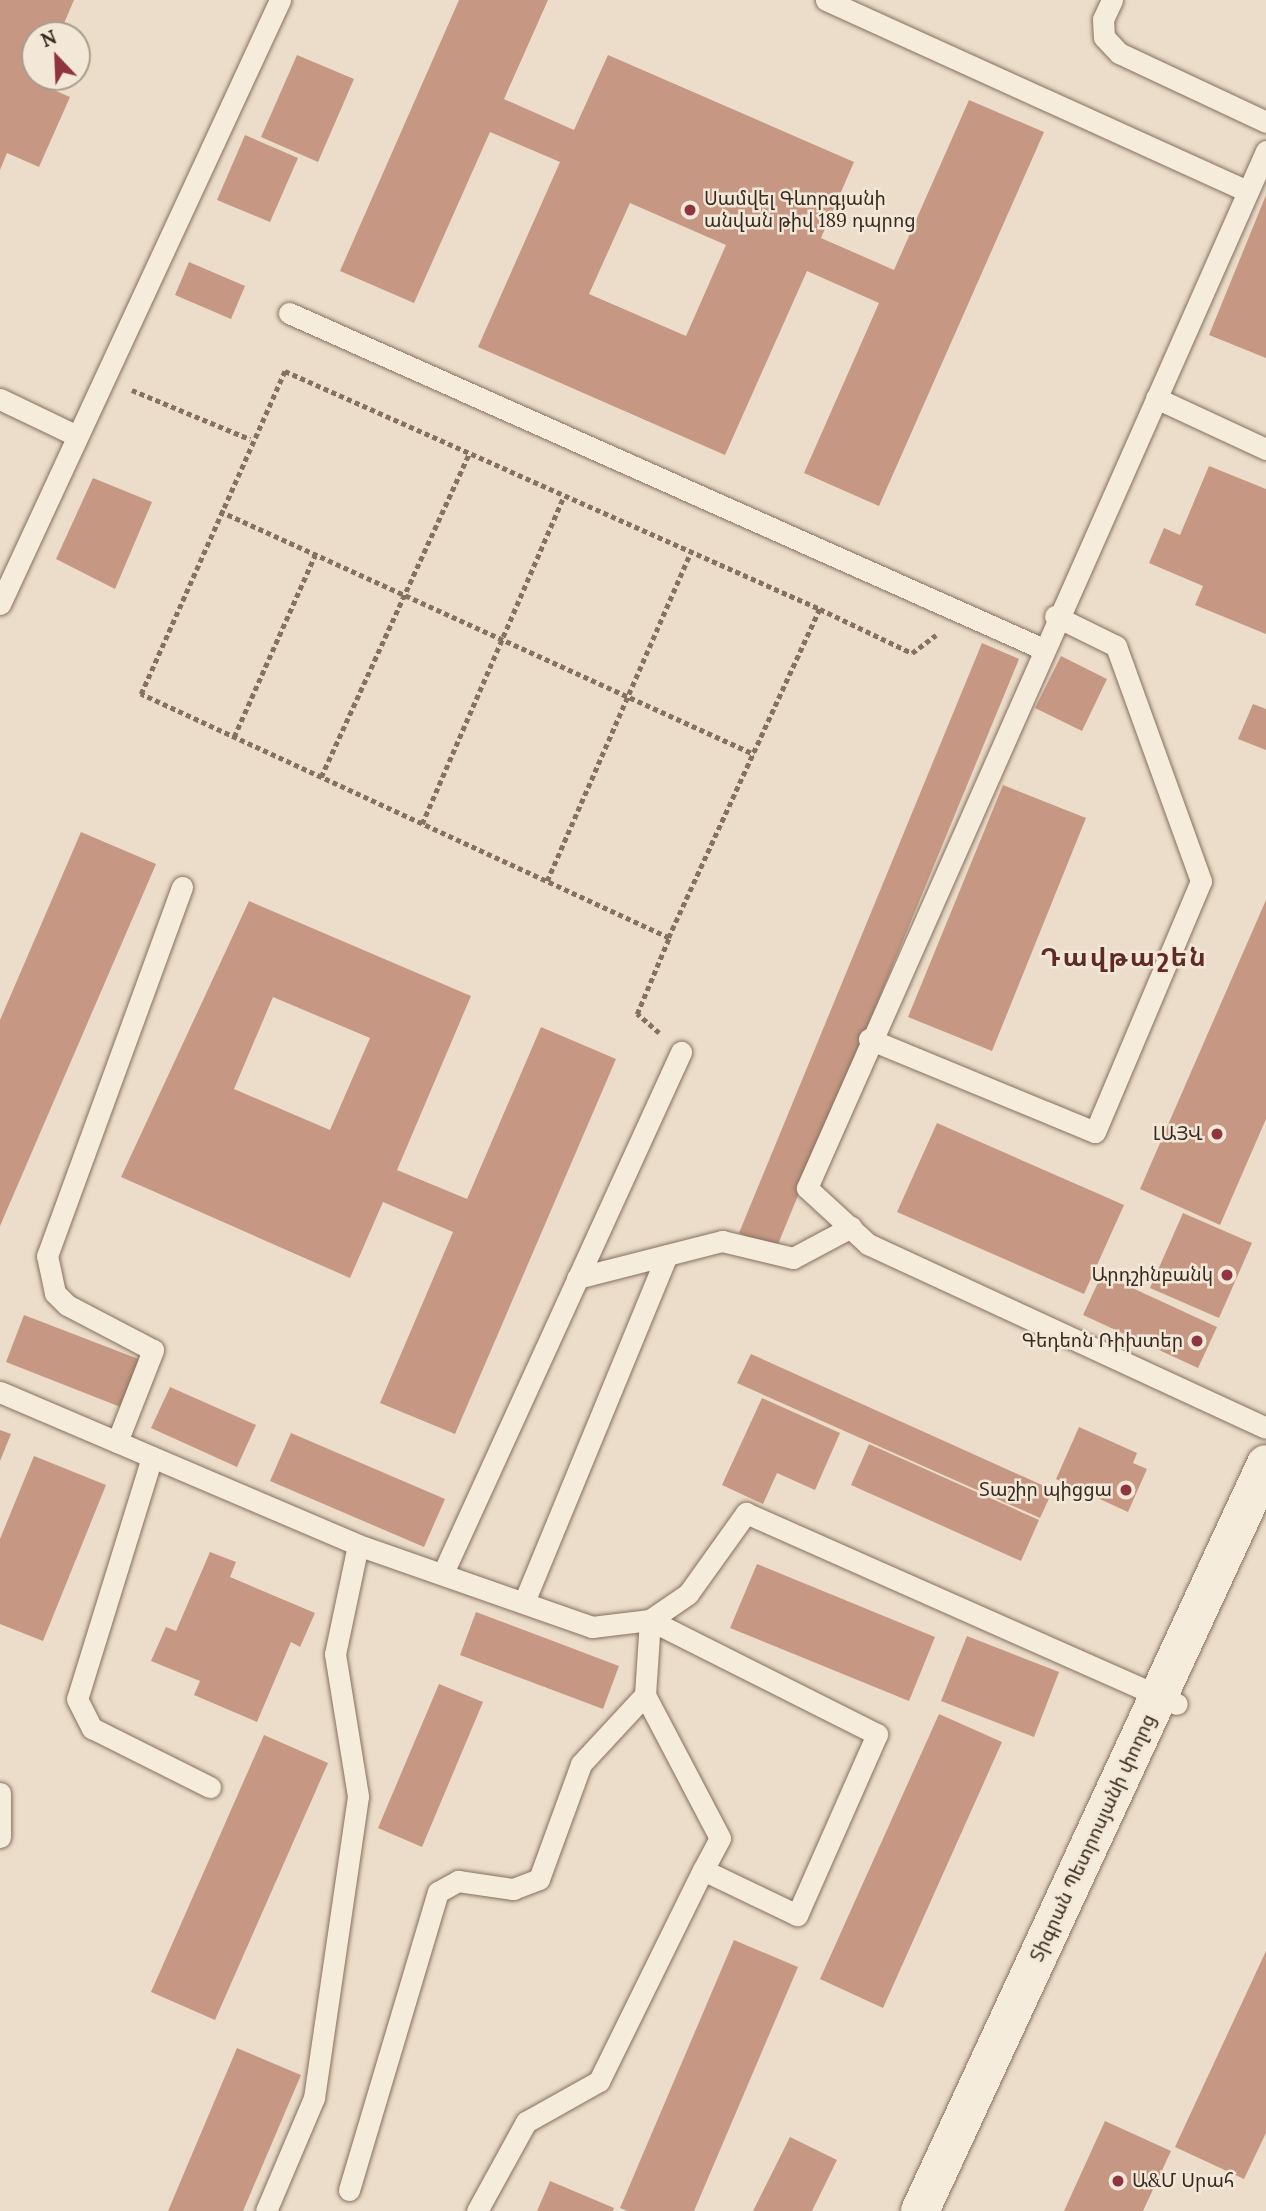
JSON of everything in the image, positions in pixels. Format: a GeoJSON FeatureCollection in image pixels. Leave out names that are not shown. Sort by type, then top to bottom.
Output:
{"type":"FeatureCollection","features":[{"type":"Feature","properties":{"kind":"main road","name":"Տիգրան Պետրոսյանի փողոց"},"geometry":{"type":"LineString","coordinates":[[938,2211],[1168,1700],[1266,1464]]}},
{"type":"Feature","properties":{"kind":"main road","name":"Տիգրան Պետրոսյանի փողոց"},"geometry":{"type":"LineString","coordinates":[[920,2211],[1168,1700],[1266,1511]]}},
{"type":"Feature","properties":{"kind":"lane"},"geometry":{"type":"LineString","coordinates":[[0,604],[75,435],[280,0]]}},
{"type":"Feature","properties":{"kind":"lane"},"geometry":{"type":"LineString","coordinates":[[826,0],[1247,191]]}},
{"type":"Feature","properties":{"kind":"lane"},"geometry":{"type":"LineString","coordinates":[[1112,0],[1103,19],[1104,37],[1119,54],[1266,122]]}},
{"type":"Feature","properties":{"kind":"lane"},"geometry":{"type":"LineString","coordinates":[[1266,152],[1055,616],[869,1039],[807,1188],[868,1244],[1266,1428]]}},
{"type":"Feature","properties":{"kind":"lane"},"geometry":{"type":"LineString","coordinates":[[289,313],[1041,648]]}},
{"type":"Feature","properties":{"kind":"lane"},"geometry":{"type":"LineString","coordinates":[[1156,398],[1266,449]]}},
{"type":"Feature","properties":{"kind":"lane"},"geometry":{"type":"LineString","coordinates":[[0,399],[75,435]]}},
{"type":"Feature","properties":{"kind":"lane"},"geometry":{"type":"LineString","coordinates":[[869,1039],[1095,1132],[1201,881],[1116,646],[1055,616]]}},
{"type":"Feature","properties":{"kind":"lane"},"geometry":{"type":"LineString","coordinates":[[117,1442],[153,1350],[66,1305],[52,1284],[47,1256],[182,887]]}},
{"type":"Feature","properties":{"kind":"lane"},"geometry":{"type":"LineString","coordinates":[[443,1573],[681,1052]]}},
{"type":"Feature","properties":{"kind":"lane"},"geometry":{"type":"LineString","coordinates":[[577,1278],[722,1241],[793,1258],[851,1227]]}},
{"type":"Feature","properties":{"kind":"lane"},"geometry":{"type":"LineString","coordinates":[[524,1602],[667,1255]]}},
{"type":"Feature","properties":{"kind":"lane"},"geometry":{"type":"LineString","coordinates":[[0,1392],[358,1545],[592,1628],[650,1620],[688,1594],[746,1513],[1168,1700]]}},
{"type":"Feature","properties":{"kind":"lane"},"geometry":{"type":"LineString","coordinates":[[152,1457],[77,1699],[92,1728],[210,1787]]}},
{"type":"Feature","properties":{"kind":"lane"},"geometry":{"type":"LineString","coordinates":[[266,2211],[314,2098],[358,1796],[335,1654],[358,1545]]}},
{"type":"Feature","properties":{"kind":"lane"},"geometry":{"type":"LineString","coordinates":[[477,2211],[526,2122],[599,2081],[720,1838],[645,1695],[650,1620]]}},
{"type":"Feature","properties":{"kind":"lane"},"geometry":{"type":"LineString","coordinates":[[650,1620],[877,1734],[797,1915],[703,1870]]}},
{"type":"Feature","properties":{"kind":"lane"},"geometry":{"type":"LineString","coordinates":[[349,2190],[439,1892],[458,1881],[513,1889],[538,1879],[581,1764],[645,1695]]}},
{"type":"Feature","properties":{"kind":"lane"},"geometry":{"type":"LineString","coordinates":[[0,1793],[0,1837]]}},
{"type":"Feature","properties":{"kind":"path"},"geometry":{"type":"LineString","coordinates":[[669,938],[141,694],[250,439],[285,372],[820,609],[912,653],[965,614]]}},
{"type":"Feature","properties":{"kind":"path"},"geometry":{"type":"LineString","coordinates":[[102,377],[250,439]]}},
{"type":"Feature","properties":{"kind":"path"},"geometry":{"type":"LineString","coordinates":[[321,777],[407,596],[469,453]]}},
{"type":"Feature","properties":{"kind":"path"},"geometry":{"type":"LineString","coordinates":[[422,824],[564,496]]}},
{"type":"Feature","properties":{"kind":"path"},"geometry":{"type":"LineString","coordinates":[[220,511],[754,754]]}},
{"type":"Feature","properties":{"kind":"path"},"geometry":{"type":"LineString","coordinates":[[547,881],[691,552]]}},
{"type":"Feature","properties":{"kind":"path"},"geometry":{"type":"LineString","coordinates":[[234,737],[315,555]]}},
{"type":"Feature","properties":{"kind":"path"},"geometry":{"type":"LineString","coordinates":[[681,1052],[637,1014],[669,938],[820,609]]}},
{"type":"Feature","properties":{"kind":"building"},"geometry":{"type":"Polygon","coordinates":[[[0,0],[74,0],[65,21],[21,21],[21,91],[56,91],[70,97],[39,167],[7,153],[0,170],[0,0]]]}},
{"type":"Feature","properties":{"kind":"building"},"geometry":{"type":"Polygon","coordinates":[[[459,0],[548,0],[504,99],[574,130],[608,55],[854,162],[821,238],[894,270],[969,100],[1044,132],[879,506],[804,473],[879,303],[807,271],[725,455],[478,347],[560,162],[490,132],[414,303],[340,271],[459,0]],[[630,203],[589,294],[686,336],[726,245],[630,203]]]}},
{"type":"Feature","properties":{"kind":"building"},"geometry":{"type":"Polygon","coordinates":[[[297,55],[354,79],[318,162],[261,137],[297,55]]]}},
{"type":"Feature","properties":{"kind":"building"},"geometry":{"type":"Polygon","coordinates":[[[245,135],[298,158],[270,222],[217,200],[245,135]]]}},
{"type":"Feature","properties":{"kind":"building"},"geometry":{"type":"Polygon","coordinates":[[[1266,195],[1266,358],[1209,335],[1266,195]]]}},
{"type":"Feature","properties":{"kind":"building"},"geometry":{"type":"Polygon","coordinates":[[[189,262],[245,286],[231,319],[175,295],[189,262]]]}},
{"type":"Feature","properties":{"kind":"building"},"geometry":{"type":"Polygon","coordinates":[[[1209,466],[1266,489],[1266,634],[1195,605],[1203,586],[1149,563],[1164,528],[1180,535],[1209,466]]]}},
{"type":"Feature","properties":{"kind":"building"},"geometry":{"type":"Polygon","coordinates":[[[93,478],[152,502],[115,589],[56,559],[93,478]]]}},
{"type":"Feature","properties":{"kind":"building"},"geometry":{"type":"Polygon","coordinates":[[[982,643],[1019,659],[776,1249],[739,1233],[982,643]]]}},
{"type":"Feature","properties":{"kind":"building"},"geometry":{"type":"Polygon","coordinates":[[[1061,656],[1107,679],[1082,731],[1035,708],[1061,656]]]}},
{"type":"Feature","properties":{"kind":"building"},"geometry":{"type":"Polygon","coordinates":[[[1253,704],[1266,709],[1266,750],[1238,739],[1253,704]]]}},
{"type":"Feature","properties":{"kind":"building"},"geometry":{"type":"Polygon","coordinates":[[[1003,785],[1086,818],[992,1051],[908,1017],[1003,785]]]}},
{"type":"Feature","properties":{"kind":"building"},"geometry":{"type":"Polygon","coordinates":[[[81,832],[156,864],[0,1226],[0,1020],[81,832]]]}},
{"type":"Feature","properties":{"kind":"building"},"geometry":{"type":"Polygon","coordinates":[[[1266,900],[1266,1119],[1220,1225],[1140,1189],[1266,900]]]}},
{"type":"Feature","properties":{"kind":"building"},"geometry":{"type":"Polygon","coordinates":[[[249,901],[471,996],[397,1170],[467,1199],[541,1027],[616,1059],[455,1434],[380,1403],[453,1232],[383,1202],[350,1278],[121,1177],[249,901]],[[273,997],[234,1089],[330,1130],[370,1038],[273,997]]]}},
{"type":"Feature","properties":{"kind":"building"},"geometry":{"type":"Polygon","coordinates":[[[937,1123],[1124,1205],[1084,1294],[897,1212],[937,1123]]]}},
{"type":"Feature","properties":{"kind":"building"},"geometry":{"type":"Polygon","coordinates":[[[1183,1213],[1252,1243],[1219,1318],[1150,1288],[1183,1213]]]}},
{"type":"Feature","properties":{"kind":"building"},"geometry":{"type":"Polygon","coordinates":[[[1102,1274],[1217,1327],[1198,1368],[1083,1315],[1102,1274]]]}},
{"type":"Feature","properties":{"kind":"building"},"geometry":{"type":"Polygon","coordinates":[[[24,1315],[141,1360],[123,1408],[6,1362],[24,1315]]]}},
{"type":"Feature","properties":{"kind":"building"},"geometry":{"type":"Polygon","coordinates":[[[751,1354],[1053,1490],[1040,1518],[737,1383],[751,1354]]]}},
{"type":"Feature","properties":{"kind":"building"},"geometry":{"type":"Polygon","coordinates":[[[170,1387],[256,1425],[237,1467],[151,1428],[170,1387]]]}},
{"type":"Feature","properties":{"kind":"building"},"geometry":{"type":"Polygon","coordinates":[[[762,1398],[840,1433],[815,1490],[777,1473],[763,1504],[722,1485],[762,1398]]]}},
{"type":"Feature","properties":{"kind":"building"},"geometry":{"type":"Polygon","coordinates":[[[1079,1427],[1137,1453],[1133,1463],[1147,1469],[1128,1512],[1056,1479],[1079,1427]]]}},
{"type":"Feature","properties":{"kind":"building"},"geometry":{"type":"Polygon","coordinates":[[[0,1430],[11,1434],[0,1461],[0,1430]]]}},
{"type":"Feature","properties":{"kind":"building"},"geometry":{"type":"Polygon","coordinates":[[[291,1433],[445,1499],[424,1547],[270,1481],[291,1433]]]}},
{"type":"Feature","properties":{"kind":"building"},"geometry":{"type":"Polygon","coordinates":[[[869,1444],[1039,1520],[1021,1561],[851,1485],[869,1444]]]}},
{"type":"Feature","properties":{"kind":"building"},"geometry":{"type":"Polygon","coordinates":[[[34,1456],[106,1485],[43,1641],[0,1624],[0,1539],[34,1456]]]}},
{"type":"Feature","properties":{"kind":"building"},"geometry":{"type":"Polygon","coordinates":[[[210,1552],[236,1562],[230,1577],[315,1613],[300,1647],[291,1642],[257,1722],[194,1695],[200,1681],[151,1661],[166,1627],[176,1631],[210,1552]]]}},
{"type":"Feature","properties":{"kind":"building"},"geometry":{"type":"Polygon","coordinates":[[[757,1564],[935,1637],[909,1701],[730,1628],[757,1564]]]}},
{"type":"Feature","properties":{"kind":"building"},"geometry":{"type":"Polygon","coordinates":[[[476,1612],[619,1666],[603,1709],[460,1655],[476,1612]]]}},
{"type":"Feature","properties":{"kind":"building"},"geometry":{"type":"Polygon","coordinates":[[[967,1636],[1059,1672],[1034,1737],[941,1701],[967,1636]]]}},
{"type":"Feature","properties":{"kind":"building"},"geometry":{"type":"Polygon","coordinates":[[[439,1684],[483,1702],[422,1847],[378,1828],[439,1684]]]}},
{"type":"Feature","properties":{"kind":"building"},"geometry":{"type":"Polygon","coordinates":[[[939,1714],[1002,1742],[883,2008],[820,1979],[939,1714]]]}},
{"type":"Feature","properties":{"kind":"building"},"geometry":{"type":"Polygon","coordinates":[[[264,1735],[328,1763],[215,2020],[151,1992],[264,1735]]]}},
{"type":"Feature","properties":{"kind":"building"},"geometry":{"type":"Polygon","coordinates":[[[734,1940],[798,1967],[694,2211],[627,2211],[620,2208],[734,1940]]]}},
{"type":"Feature","properties":{"kind":"building"},"geometry":{"type":"Polygon","coordinates":[[[1266,1951],[1266,2133],[1244,2179],[1175,2147],[1266,1951]]]}},
{"type":"Feature","properties":{"kind":"building"},"geometry":{"type":"Polygon","coordinates":[[[237,2048],[301,2075],[243,2211],[168,2211],[237,2048]]]}},
{"type":"Feature","properties":{"kind":"building","name":"Ա&Մ Սրահ"},"geometry":{"type":"Polygon","coordinates":[[[1105,2121],[1171,2151],[1143,2211],[1064,2211],[1105,2121]]]}},
{"type":"Feature","properties":{"kind":"building"},"geometry":{"type":"Polygon","coordinates":[[[790,2137],[837,2160],[812,2211],[753,2211],[790,2137]]]}},
{"type":"Feature","properties":{"kind":"building"},"geometry":{"type":"Polygon","coordinates":[[[550,2181],[614,2208],[613,2211],[537,2211],[550,2181]]]}},
{"type":"Feature","properties":{"kind":"place","name":"Սամվել Գևորգյանի անվան թիվ 189 դպրոց"},"geometry":{"type":"Point","coordinates":[690,210]}},
{"type":"Feature","properties":{"kind":"place","name":"ԼԱՅՎ"},"geometry":{"type":"Point","coordinates":[1217,1134]}},
{"type":"Feature","properties":{"kind":"place","name":"Արդշինբանկ"},"geometry":{"type":"Point","coordinates":[1227,1275]}},
{"type":"Feature","properties":{"kind":"place","name":"Գեդեոն Ռիխտեր"},"geometry":{"type":"Point","coordinates":[1197,1341]}},
{"type":"Feature","properties":{"kind":"place","name":"Տաշիր պիցցա"},"geometry":{"type":"Point","coordinates":[1126,1490]}},
{"type":"Feature","properties":{"kind":"place","name":"Ա&Մ Սրահ"},"geometry":{"type":"Point","coordinates":[1118,2181]}},
{"type":"Feature","properties":{"kind":"district","name":"Դավթաշեն"},"geometry":{"type":"Point","coordinates":[1124,957]}}]}
